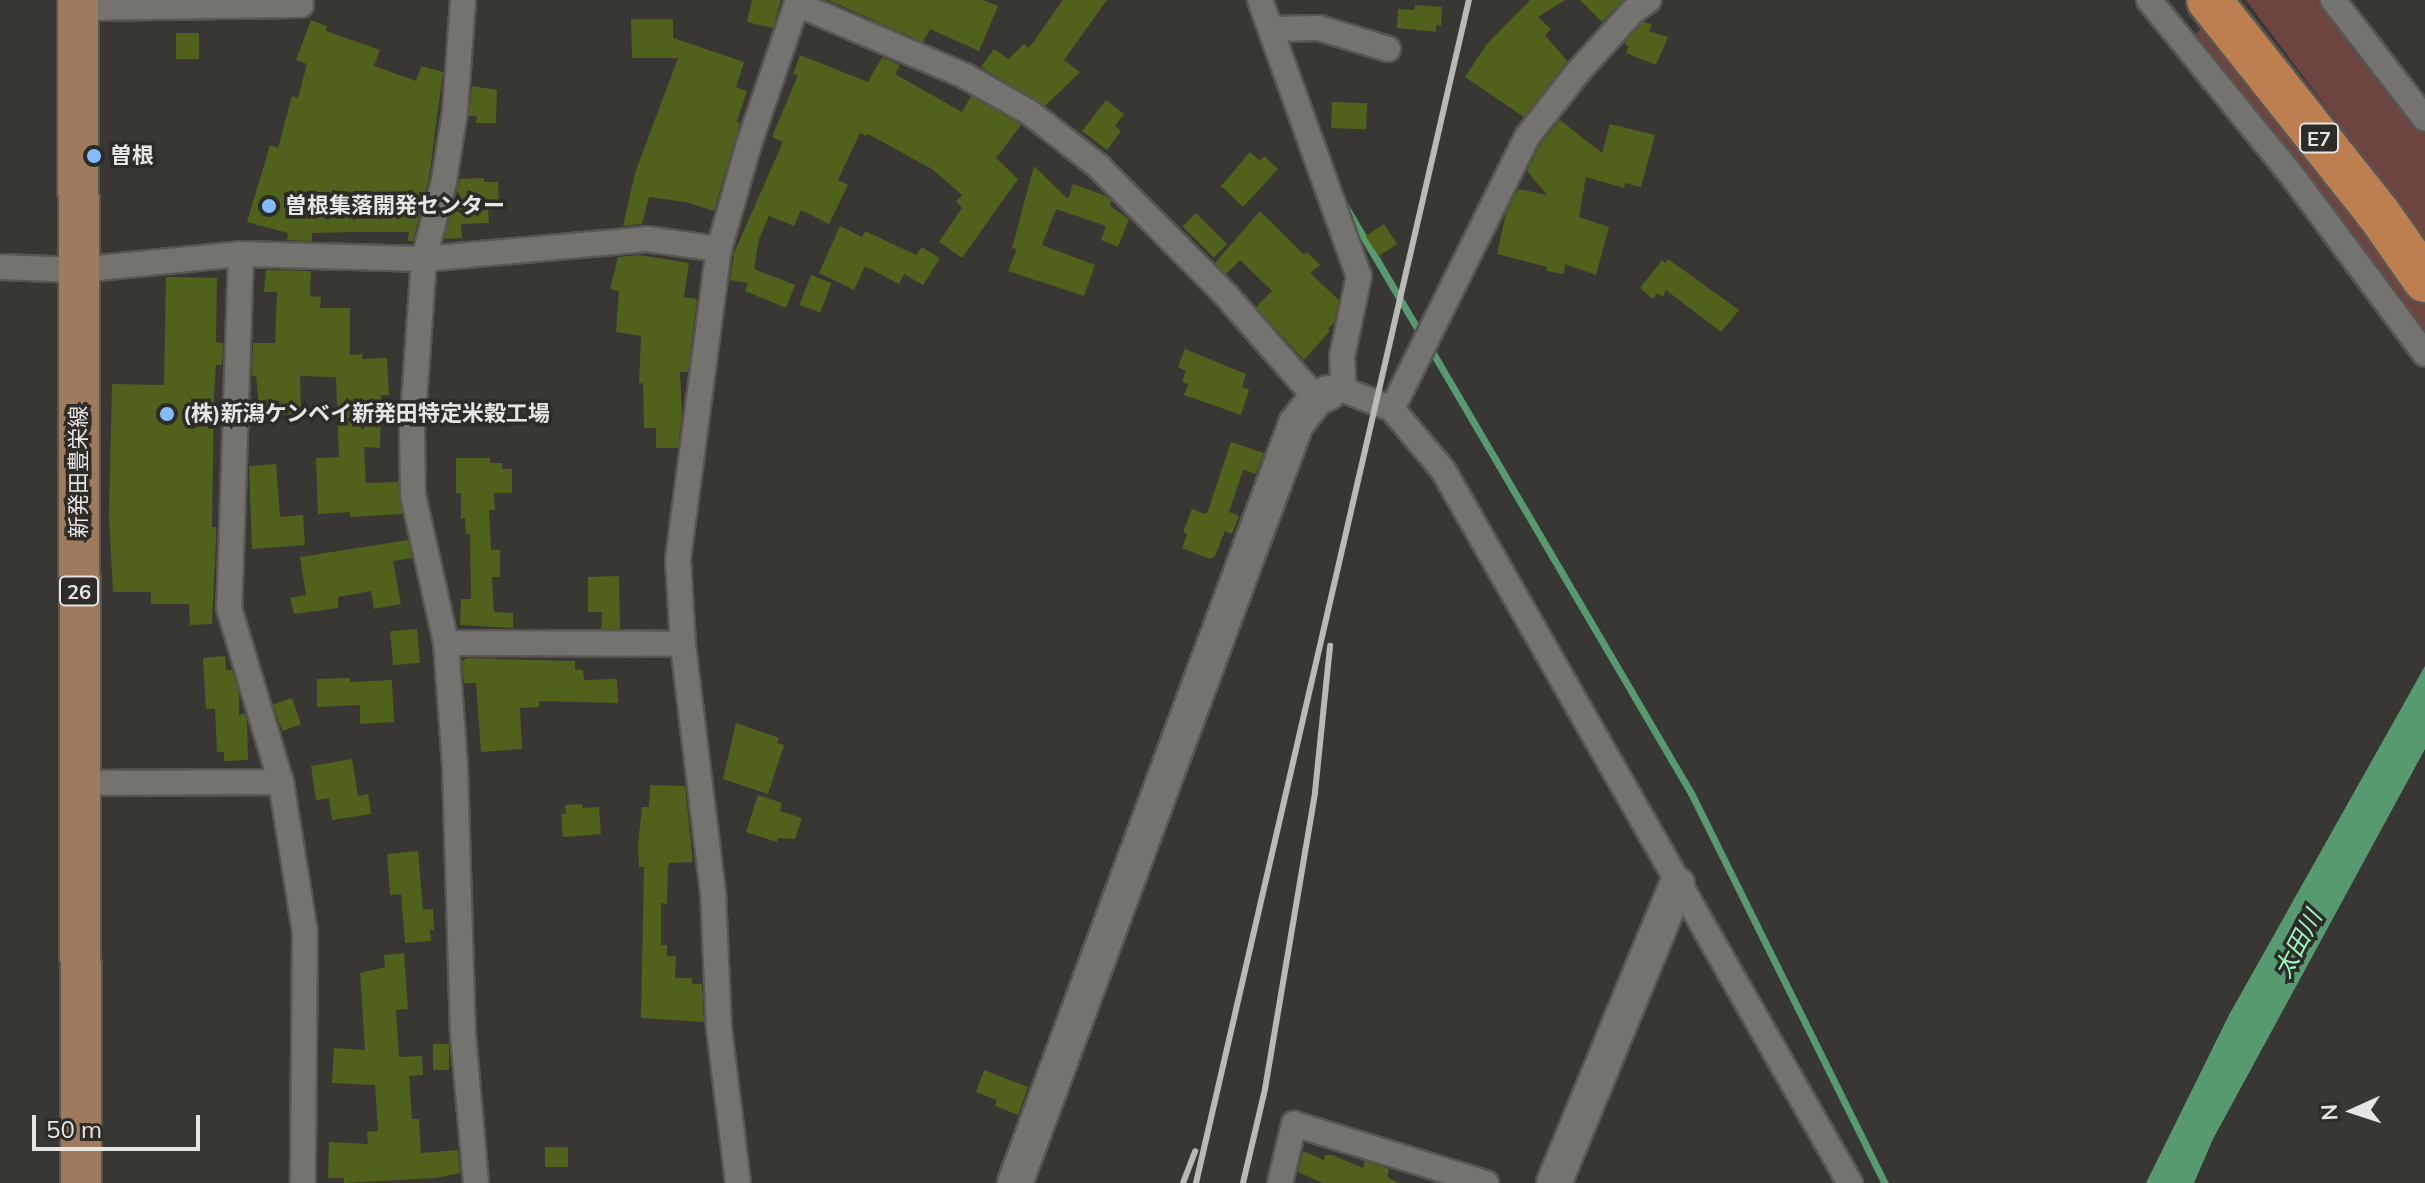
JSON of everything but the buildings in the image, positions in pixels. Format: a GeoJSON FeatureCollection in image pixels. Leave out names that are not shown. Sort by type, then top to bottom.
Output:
{"type":"FeatureCollection","features":[{"type":"Feature","properties":{"kind":"highway","name":"E7"},"geometry":{"type":"LineString","coordinates":[[2209,0],[2378,213],[2425,280]]}},
{"type":"Feature","properties":{"kind":"highway","name":"E7"},"geometry":{"type":"LineString","coordinates":[[2231,0],[2293,75],[2425,249]]}},
{"type":"Feature","properties":{"kind":"main road","name":"新発田豊栄線"},"geometry":{"type":"LineString","coordinates":[[78,4],[81,1183]]}},
{"type":"Feature","properties":{"kind":"street"},"geometry":{"type":"LineString","coordinates":[[463,0],[455,111],[444,181],[424,259],[412,430],[413,495],[446,643],[455,767],[463,1034],[476,1183]]}},
{"type":"Feature","properties":{"kind":"street"},"geometry":{"type":"LineString","coordinates":[[1015,1183],[1290,438],[1296,424],[1329,394],[1342,357],[1359,276],[1260,0]]}},
{"type":"Feature","properties":{"kind":"street"},"geometry":{"type":"LineString","coordinates":[[1392,409],[1527,137],[1578,72],[1633,11],[1649,0]]}},
{"type":"Feature","properties":{"kind":"street"},"geometry":{"type":"LineString","coordinates":[[2149,0],[2294,178],[2425,354]]}},
{"type":"Feature","properties":{"kind":"street"},"geometry":{"type":"LineString","coordinates":[[2173,27],[2209,0]]}},
{"type":"Feature","properties":{"kind":"street"},"geometry":{"type":"LineString","coordinates":[[2333,0],[2425,119]]}},
{"type":"Feature","properties":{"kind":"street"},"geometry":{"type":"LineString","coordinates":[[738,1183],[719,1029],[713,893],[683,644],[678,559],[719,249],[749,144],[798,2],[965,76],[1029,112],[1098,166],[1329,394],[1392,409],[1443,470],[1850,1183]]}},
{"type":"Feature","properties":{"kind":"street"},"geometry":{"type":"LineString","coordinates":[[78,4],[301,5]]}},
{"type":"Feature","properties":{"kind":"street"},"geometry":{"type":"LineString","coordinates":[[1271,29],[1319,28],[1388,49]]}},
{"type":"Feature","properties":{"kind":"street"},"geometry":{"type":"LineString","coordinates":[[0,267],[77,270],[241,254],[424,259],[647,239],[719,249]]}},
{"type":"Feature","properties":{"kind":"street"},"geometry":{"type":"LineString","coordinates":[[241,254],[229,608],[281,782],[305,932],[303,1183]]}},
{"type":"Feature","properties":{"kind":"street"},"geometry":{"type":"LineString","coordinates":[[446,643],[683,644]]}},
{"type":"Feature","properties":{"kind":"street"},"geometry":{"type":"LineString","coordinates":[[81,783],[281,782]]}},
{"type":"Feature","properties":{"kind":"street"},"geometry":{"type":"LineString","coordinates":[[1554,1183],[1677,884]]}},
{"type":"Feature","properties":{"kind":"street"},"geometry":{"type":"LineString","coordinates":[[1280,1183],[1294,1124],[1486,1183]]}},
{"type":"Feature","properties":{"kind":"shaded area"},"geometry":{"type":"Polygon","coordinates":[[[2246,0],[2326,0],[2425,129],[2425,239],[2246,0]]]}},
{"type":"Feature","properties":{"kind":"shaded area"},"geometry":{"type":"Polygon","coordinates":[[[2210,19],[2425,297],[2425,343],[2196,34],[2210,19]]]}},
{"type":"Feature","properties":{"kind":"water","name":"太田川"},"geometry":{"type":"Polygon","coordinates":[[[2425,666],[2425,749],[2213,1139],[2194,1183],[2146,1183],[2229,1015],[2425,666]]]}},
{"type":"Feature","properties":{"kind":"waterway"},"geometry":{"type":"LineString","coordinates":[[1344,204],[1423,338]]}},
{"type":"Feature","properties":{"kind":"waterway"},"geometry":{"type":"LineString","coordinates":[[1430,348],[1691,793],[1885,1183]]}},
{"type":"Feature","properties":{"kind":"railway"},"geometry":{"type":"LineString","coordinates":[[1196,1183],[1469,0]]}},
{"type":"Feature","properties":{"kind":"railway"},"geometry":{"type":"LineString","coordinates":[[1243,1183],[1265,1089],[1315,792],[1330,646]]}},
{"type":"Feature","properties":{"kind":"railway"},"geometry":{"type":"LineString","coordinates":[[1183,1183],[1195,1151]]}},
{"type":"Feature","properties":{"kind":"place","name":"曽根"},"geometry":{"type":"Point","coordinates":[94,156]}},
{"type":"Feature","properties":{"kind":"place","name":"曽根集落開発センター"},"geometry":{"type":"Point","coordinates":[269,206]}},
{"type":"Feature","properties":{"kind":"place","name":"(株)新潟ケンベイ新発田特定米穀工場"},"geometry":{"type":"Point","coordinates":[167,414]}}]}
